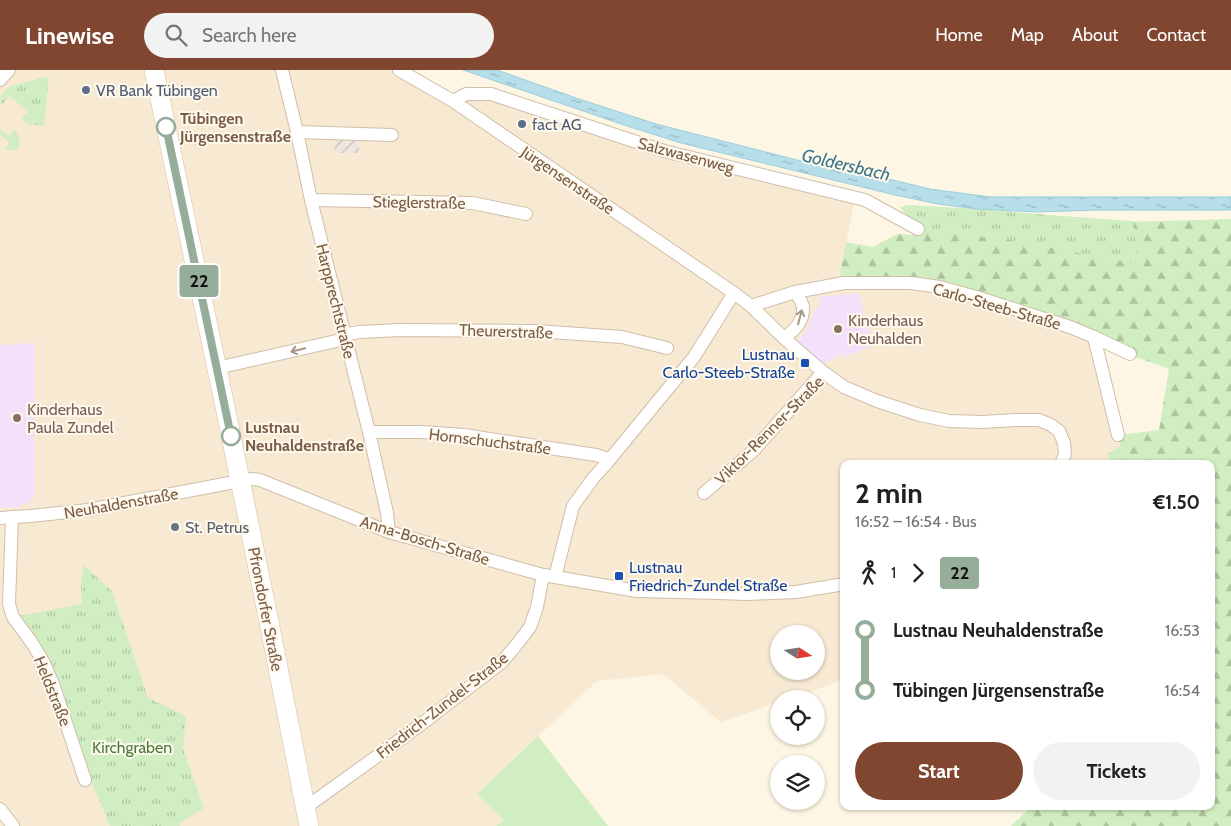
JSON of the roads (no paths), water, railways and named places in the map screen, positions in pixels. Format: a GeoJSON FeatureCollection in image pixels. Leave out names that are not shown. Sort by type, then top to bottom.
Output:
{"type":"FeatureCollection","features":[{"type":"Feature","properties":{"kind":"street"},"geometry":{"type":"LineString","coordinates":[[0,80],[9,70]]}},
{"type":"Feature","properties":{"kind":"street","name":"Pfrondorfer Straße"},"geometry":{"type":"LineString","coordinates":[[154,70],[217,368],[307,817]]}},
{"type":"Feature","properties":{"kind":"street","name":"Harpprechtstraße"},"geometry":{"type":"LineString","coordinates":[[282,70],[298,132],[311,200],[369,432],[390,532]]}},
{"type":"Feature","properties":{"kind":"street","name":"Jürgensenstraße"},"geometry":{"type":"LineString","coordinates":[[399,70],[453,102],[734,292],[823,372]]}},
{"type":"Feature","properties":{"kind":"street","name":"Salzwasenweg"},"geometry":{"type":"LineString","coordinates":[[453,102],[466,94],[491,94],[664,151],[865,200],[918,229]]}},
{"type":"Feature","properties":{"kind":"street"},"geometry":{"type":"LineString","coordinates":[[298,132],[392,135]]}},
{"type":"Feature","properties":{"kind":"street","name":"Stieglerstraße"},"geometry":{"type":"LineString","coordinates":[[311,200],[472,203],[526,214]]}},
{"type":"Feature","properties":{"kind":"street","name":"Carlo-Steeb-Straße"},"geometry":{"type":"LineString","coordinates":[[751,306],[796,292],[844,284],[911,284],[940,287],[1070,327],[1130,354]]}},
{"type":"Feature","properties":{"kind":"street"},"geometry":{"type":"LineString","coordinates":[[607,462],[694,357],[734,292]]}},
{"type":"Feature","properties":{"kind":"street"},"geometry":{"type":"LineString","coordinates":[[784,338],[794,331],[802,320],[803,306],[796,292]]}},
{"type":"Feature","properties":{"kind":"street","name":"Theurerstraße"},"geometry":{"type":"LineString","coordinates":[[217,368],[367,331],[536,331],[622,337],[667,348]]}},
{"type":"Feature","properties":{"kind":"street"},"geometry":{"type":"LineString","coordinates":[[1094,337],[1118,435]]}},
{"type":"Feature","properties":{"kind":"street","name":"Viktor-Renner-Straße"},"geometry":{"type":"LineString","coordinates":[[704,493],[753,451],[823,372],[844,387],[877,401],[920,415],[949,421],[1039,420],[1059,431],[1064,443],[1065,454],[1063,460]]}},
{"type":"Feature","properties":{"kind":"street","name":"Hornschuchstraße"},"geometry":{"type":"LineString","coordinates":[[369,432],[422,432],[464,435],[596,456],[605,458],[607,462]]}},
{"type":"Feature","properties":{"kind":"street","name":"Friedrich-Zundel-Straße"},"geometry":{"type":"LineString","coordinates":[[307,817],[419,726],[502,662],[524,636],[530,626],[549,576],[573,506],[607,462]]}},
{"type":"Feature","properties":{"kind":"street","name":"Anna-Bosch-Straße"},"geometry":{"type":"LineString","coordinates":[[240,481],[253,479],[266,481],[390,532],[549,576]]}},
{"type":"Feature","properties":{"kind":"street","name":"Neuhaldenstraße"},"geometry":{"type":"LineString","coordinates":[[6,517],[95,509],[240,481]]}},
{"type":"Feature","properties":{"kind":"street","name":"Heldstraße"},"geometry":{"type":"LineString","coordinates":[[6,517],[9,604],[12,617],[32,643],[44,663],[53,684],[85,780]]}},
{"type":"Feature","properties":{"kind":"street"},"geometry":{"type":"LineString","coordinates":[[549,576],[637,591],[747,594],[796,592],[840,585]]}},
{"type":"Feature","properties":{"kind":"street"},"geometry":{"type":"LineString","coordinates":[[0,808],[13,826]]}},
{"type":"Feature","properties":{"kind":"water"},"geometry":{"type":"Polygon","coordinates":[[[463,70],[497,70],[656,124],[797,160],[930,189],[990,197],[1231,197],[1231,210],[1036,212],[977,209],[938,204],[681,143],[463,70]]]}},
{"type":"Feature","properties":{"kind":"place","name":"VR Bank Tübingen"},"geometry":{"type":"Point","coordinates":[86,90]}},
{"type":"Feature","properties":{"kind":"place","name":"fact AG"},"geometry":{"type":"Point","coordinates":[522,124]}},
{"type":"Feature","properties":{"kind":"place","name":"Tübingen Jürgensenstraße"},"geometry":{"type":"Point","coordinates":[166,127]}},
{"type":"Feature","properties":{"kind":"place","name":"Kinderhaus Neuhalden"},"geometry":{"type":"Point","coordinates":[838,329]}},
{"type":"Feature","properties":{"kind":"place","name":"Lustnau Carlo-Steeb-Straße"},"geometry":{"type":"Point","coordinates":[805,363]}},
{"type":"Feature","properties":{"kind":"place","name":"Kinderhaus Paula Zundel"},"geometry":{"type":"Point","coordinates":[17,418]}},
{"type":"Feature","properties":{"kind":"place","name":"Lustnau Neuhaldenstraße"},"geometry":{"type":"Point","coordinates":[231,436]}},
{"type":"Feature","properties":{"kind":"place","name":"St. Petrus"},"geometry":{"type":"Point","coordinates":[175,527]}},
{"type":"Feature","properties":{"kind":"place","name":"Lustnau Friedrich-Zundel Straße"},"geometry":{"type":"Point","coordinates":[619,576]}},
{"type":"Feature","properties":{"kind":"water label","name":"Goldersbach"},"geometry":{"type":"Point","coordinates":[846,165]}},
{"type":"Feature","properties":{"kind":"park label","name":"Kirchgraben"},"geometry":{"type":"Point","coordinates":[132,747]}}]}
